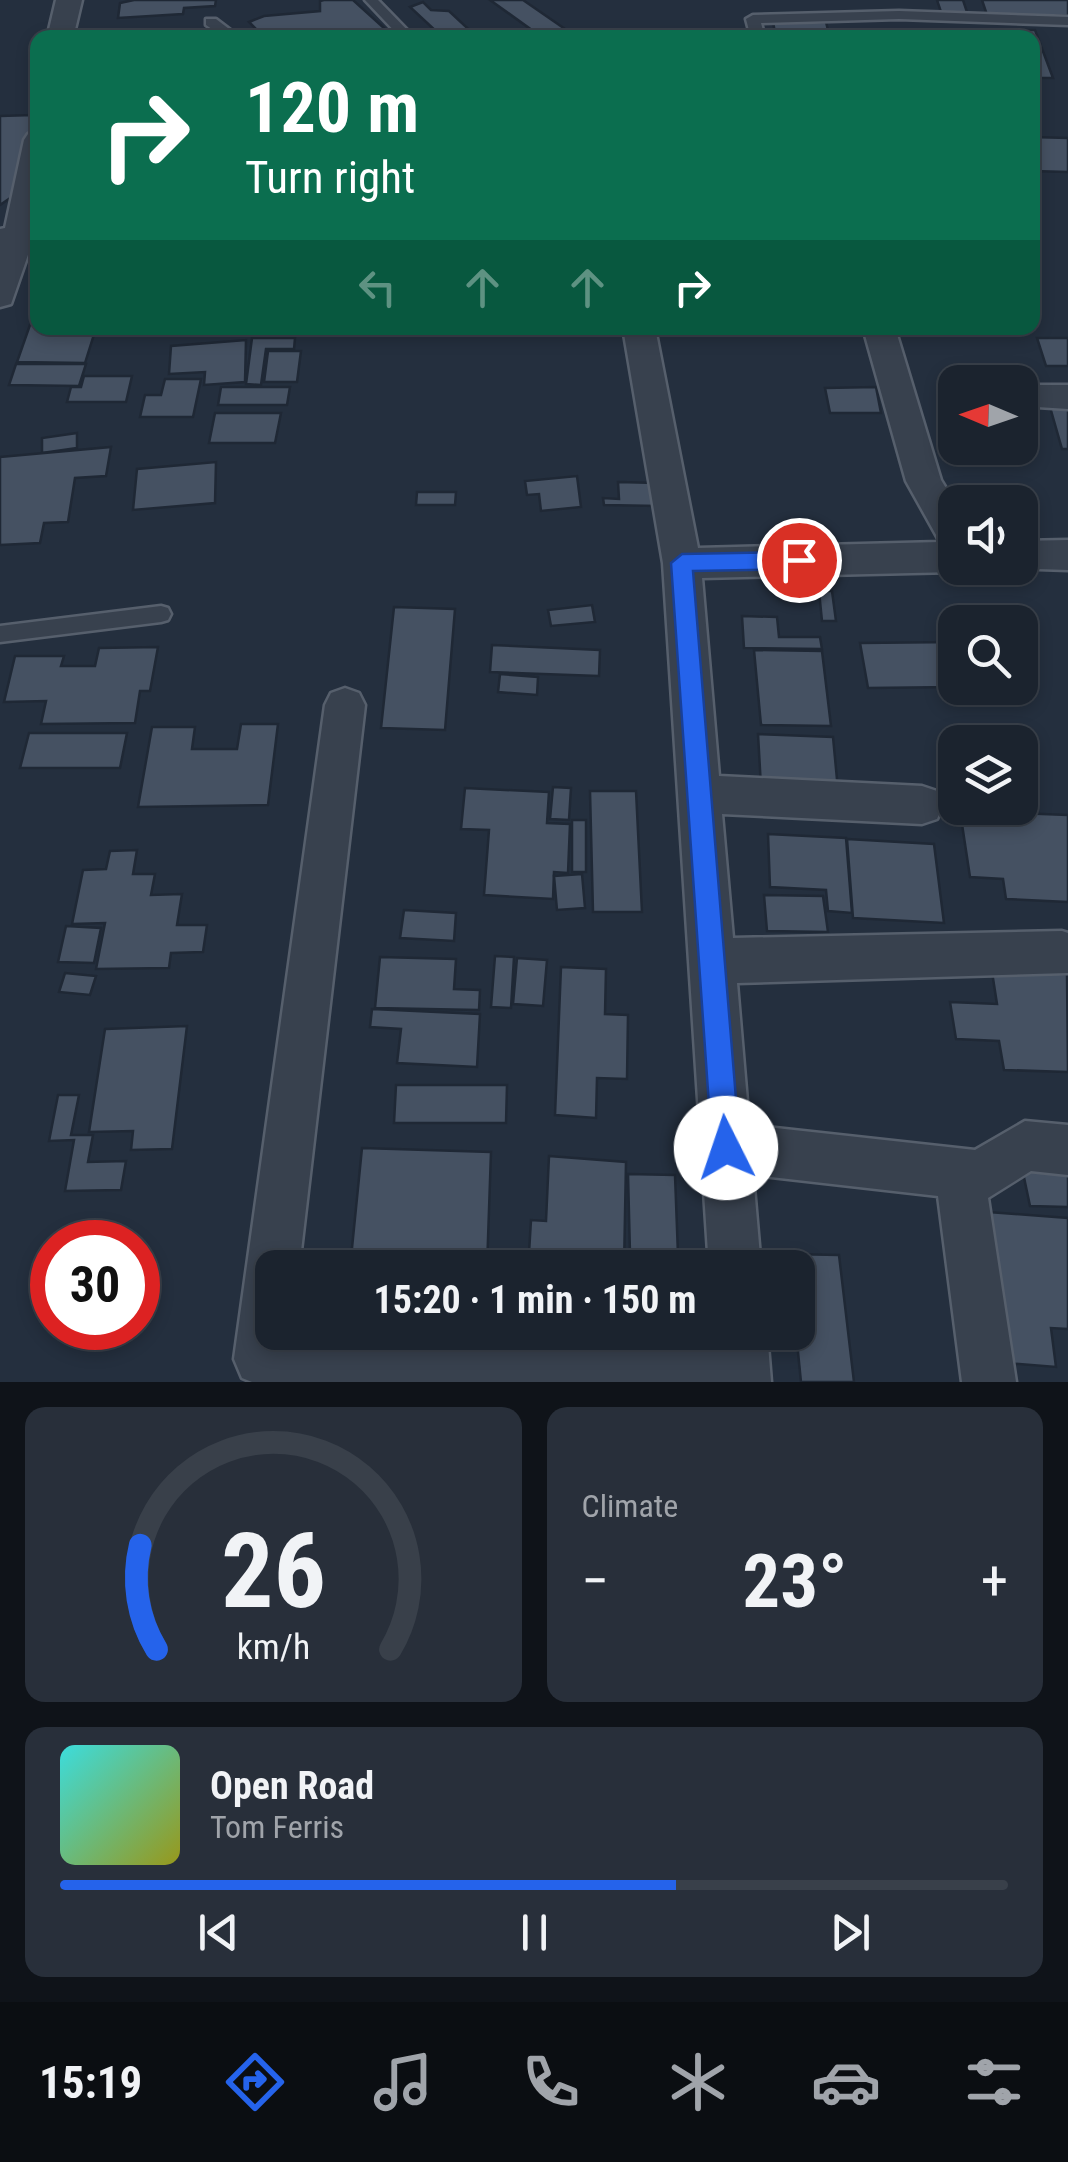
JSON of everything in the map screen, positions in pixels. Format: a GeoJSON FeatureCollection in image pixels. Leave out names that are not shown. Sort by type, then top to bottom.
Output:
{"type":"FeatureCollection","features":[{"type":"Feature","properties":{"kind":"street"},"geometry":{"type":"LineString","coordinates":[[62,30],[69,0]]}},
{"type":"Feature","properties":{"kind":"street"},"geometry":{"type":"LineString","coordinates":[[0,296],[19,237],[30,181]]}},
{"type":"Feature","properties":{"kind":"street"},"geometry":{"type":"LineString","coordinates":[[640,335],[682,563],[734,1250]]}},
{"type":"Feature","properties":{"kind":"street"},"geometry":{"type":"LineString","coordinates":[[881,335],[924,481],[938,506]]}},
{"type":"Feature","properties":{"kind":"street"},"geometry":{"type":"LineString","coordinates":[[1038,556],[1068,555]]}},
{"type":"Feature","properties":{"kind":"street"},"geometry":{"type":"LineString","coordinates":[[682,563],[938,557]]}},
{"type":"Feature","properties":{"kind":"street"},"geometry":{"type":"LineString","coordinates":[[345,705],[261,1359],[742,1365]]}},
{"type":"Feature","properties":{"kind":"street"},"geometry":{"type":"LineString","coordinates":[[699,794],[922,805]]}},
{"type":"Feature","properties":{"kind":"street"},"geometry":{"type":"LineString","coordinates":[[712,961],[1062,954]]}},
{"type":"Feature","properties":{"kind":"street"},"geometry":{"type":"LineString","coordinates":[[726,1148],[981,1176],[1025,1146],[1068,1150]]}},
{"type":"Feature","properties":{"kind":"street"},"geometry":{"type":"LineString","coordinates":[[960,1174],[989,1382]]}},
{"type":"Feature","properties":{"kind":"lane"},"geometry":{"type":"LineString","coordinates":[[371,0],[401,30]]}},
{"type":"Feature","properties":{"kind":"lane"},"geometry":{"type":"LineString","coordinates":[[856,0],[859,17]]}},
{"type":"Feature","properties":{"kind":"lane"},"geometry":{"type":"LineString","coordinates":[[756,30],[753,19],[1068,21]]}},
{"type":"Feature","properties":{"kind":"lane"},"geometry":{"type":"LineString","coordinates":[[212,22],[224,30]]}},
{"type":"Feature","properties":{"kind":"lane"},"geometry":{"type":"LineString","coordinates":[[0,634],[161,614]]}},
{"type":"Feature","properties":{"kind":"building"},"geometry":{"type":"Polygon","coordinates":[[[216,0],[215,6],[184,8],[183,14],[118,18],[120,3],[216,0]]]}},
{"type":"Feature","properties":{"kind":"building"},"geometry":{"type":"Polygon","coordinates":[[[353,0],[386,30],[257,30],[249,22],[264,16],[320,11],[320,1],[353,0]]]}},
{"type":"Feature","properties":{"kind":"building"},"geometry":{"type":"Polygon","coordinates":[[[490,0],[523,0],[565,29],[532,30],[490,0]]]}},
{"type":"Feature","properties":{"kind":"building"},"geometry":{"type":"Polygon","coordinates":[[[937,0],[963,0],[968,15],[942,15],[937,0]]]}},
{"type":"Feature","properties":{"kind":"building"},"geometry":{"type":"Polygon","coordinates":[[[982,0],[1068,0],[1068,16],[987,15],[982,0]]]}},
{"type":"Feature","properties":{"kind":"building"},"geometry":{"type":"Polygon","coordinates":[[[423,2],[431,10],[449,11],[469,30],[435,30],[410,7],[423,2]]]}},
{"type":"Feature","properties":{"kind":"building"},"geometry":{"type":"Polygon","coordinates":[[[773,22],[826,22],[828,30],[774,30],[773,22]]]}},
{"type":"Feature","properties":{"kind":"building"},"geometry":{"type":"Polygon","coordinates":[[[1040,43],[1053,78],[1040,78],[1040,43]]]}},
{"type":"Feature","properties":{"kind":"building"},"geometry":{"type":"Polygon","coordinates":[[[30,115],[19,192],[0,205],[0,116],[30,115]]]}},
{"type":"Feature","properties":{"kind":"building"},"geometry":{"type":"Polygon","coordinates":[[[1040,137],[1068,138],[1068,172],[1040,171],[1040,137]]]}},
{"type":"Feature","properties":{"kind":"building"},"geometry":{"type":"Polygon","coordinates":[[[30,325],[30,335],[94,335],[85,363],[17,362],[30,325]]]}},
{"type":"Feature","properties":{"kind":"building"},"geometry":{"type":"Polygon","coordinates":[[[252,338],[295,338],[294,349],[266,349],[261,385],[246,384],[252,338]]]}},
{"type":"Feature","properties":{"kind":"building"},"geometry":{"type":"Polygon","coordinates":[[[1037,338],[1068,338],[1068,366],[1046,366],[1037,338]]]}},
{"type":"Feature","properties":{"kind":"building"},"geometry":{"type":"Polygon","coordinates":[[[246,340],[245,382],[204,385],[205,372],[169,374],[171,346],[246,340]]]}},
{"type":"Feature","properties":{"kind":"building"},"geometry":{"type":"Polygon","coordinates":[[[268,351],[301,351],[297,382],[264,382],[268,351]]]}},
{"type":"Feature","properties":{"kind":"building"},"geometry":{"type":"Polygon","coordinates":[[[16,364],[86,364],[79,386],[9,385],[16,364]]]}},
{"type":"Feature","properties":{"kind":"building"},"geometry":{"type":"Polygon","coordinates":[[[84,376],[132,376],[126,402],[67,402],[71,387],[81,387],[84,376]]]}},
{"type":"Feature","properties":{"kind":"building"},"geometry":{"type":"Polygon","coordinates":[[[165,379],[201,379],[193,417],[140,417],[145,395],[161,395],[165,379]]]}},
{"type":"Feature","properties":{"kind":"building"},"geometry":{"type":"Polygon","coordinates":[[[221,387],[290,387],[287,405],[218,405],[221,387]]]}},
{"type":"Feature","properties":{"kind":"building"},"geometry":{"type":"Polygon","coordinates":[[[876,387],[881,413],[830,413],[825,388],[876,387]]]}},
{"type":"Feature","properties":{"kind":"building"},"geometry":{"type":"Polygon","coordinates":[[[1048,400],[1068,400],[1068,449],[1062,449],[1048,400]]]}},
{"type":"Feature","properties":{"kind":"building"},"geometry":{"type":"Polygon","coordinates":[[[215,413],[281,413],[275,443],[209,443],[215,413]]]}},
{"type":"Feature","properties":{"kind":"building"},"geometry":{"type":"Polygon","coordinates":[[[77,433],[77,448],[42,453],[42,438],[77,433]]]}},
{"type":"Feature","properties":{"kind":"building"},"geometry":{"type":"Polygon","coordinates":[[[111,447],[106,476],[75,478],[68,522],[44,523],[40,543],[0,545],[0,457],[111,447]]]}},
{"type":"Feature","properties":{"kind":"building"},"geometry":{"type":"Polygon","coordinates":[[[216,462],[215,503],[133,510],[137,469],[216,462]]]}},
{"type":"Feature","properties":{"kind":"building"},"geometry":{"type":"Polygon","coordinates":[[[577,476],[581,507],[541,511],[539,494],[527,495],[525,481],[577,476]]]}},
{"type":"Feature","properties":{"kind":"building"},"geometry":{"type":"Polygon","coordinates":[[[618,482],[657,483],[658,506],[604,505],[603,498],[619,499],[618,482]]]}},
{"type":"Feature","properties":{"kind":"building"},"geometry":{"type":"Polygon","coordinates":[[[417,492],[456,492],[455,505],[416,505],[417,492]]]}},
{"type":"Feature","properties":{"kind":"building"},"geometry":{"type":"Polygon","coordinates":[[[819,591],[832,591],[836,621],[822,621],[819,591]]]}},
{"type":"Feature","properties":{"kind":"building"},"geometry":{"type":"Polygon","coordinates":[[[592,605],[595,622],[551,626],[548,610],[592,605]]]}},
{"type":"Feature","properties":{"kind":"building"},"geometry":{"type":"Polygon","coordinates":[[[394,607],[455,609],[445,730],[381,728],[394,607]]]}},
{"type":"Feature","properties":{"kind":"building"},"geometry":{"type":"Polygon","coordinates":[[[742,616],[777,617],[779,637],[820,637],[822,649],[744,648],[742,616]]]}},
{"type":"Feature","properties":{"kind":"building"},"geometry":{"type":"Polygon","coordinates":[[[938,642],[938,687],[868,688],[860,643],[938,642]]]}},
{"type":"Feature","properties":{"kind":"building"},"geometry":{"type":"Polygon","coordinates":[[[492,645],[600,650],[599,676],[490,672],[492,645]]]}},
{"type":"Feature","properties":{"kind":"building"},"geometry":{"type":"Polygon","coordinates":[[[158,647],[150,691],[140,691],[135,723],[41,724],[46,701],[4,702],[15,656],[64,656],[61,666],[95,666],[99,648],[158,647]]]}},
{"type":"Feature","properties":{"kind":"building"},"geometry":{"type":"Polygon","coordinates":[[[754,650],[822,651],[831,726],[761,725],[754,650]]]}},
{"type":"Feature","properties":{"kind":"building"},"geometry":{"type":"Polygon","coordinates":[[[500,674],[538,677],[537,695],[498,692],[500,674]]]}},
{"type":"Feature","properties":{"kind":"building"},"geometry":{"type":"Polygon","coordinates":[[[241,724],[278,724],[268,805],[138,807],[152,727],[195,727],[192,749],[237,749],[241,724]]]}},
{"type":"Feature","properties":{"kind":"building"},"geometry":{"type":"Polygon","coordinates":[[[29,733],[127,733],[120,768],[20,768],[29,733]]]}},
{"type":"Feature","properties":{"kind":"building"},"geometry":{"type":"Polygon","coordinates":[[[758,734],[833,737],[838,790],[761,787],[758,734]]]}},
{"type":"Feature","properties":{"kind":"building"},"geometry":{"type":"Polygon","coordinates":[[[553,787],[571,788],[569,820],[550,819],[553,787]]]}},
{"type":"Feature","properties":{"kind":"building"},"geometry":{"type":"Polygon","coordinates":[[[465,788],[549,792],[547,823],[570,824],[568,873],[554,872],[553,899],[484,895],[489,830],[461,829],[465,788]]]}},
{"type":"Feature","properties":{"kind":"building"},"geometry":{"type":"Polygon","coordinates":[[[590,791],[636,791],[642,912],[593,912],[590,791]]]}},
{"type":"Feature","properties":{"kind":"building"},"geometry":{"type":"Polygon","coordinates":[[[1038,814],[1068,815],[1068,902],[1006,899],[1003,879],[970,877],[962,825],[1038,825],[1038,814]]]}},
{"type":"Feature","properties":{"kind":"building"},"geometry":{"type":"Polygon","coordinates":[[[572,820],[586,820],[586,872],[572,872],[572,820]]]}},
{"type":"Feature","properties":{"kind":"building"},"geometry":{"type":"Polygon","coordinates":[[[768,834],[846,838],[852,913],[828,911],[826,890],[770,887],[768,834]]]}},
{"type":"Feature","properties":{"kind":"building"},"geometry":{"type":"Polygon","coordinates":[[[847,839],[934,844],[944,923],[853,918],[847,839]]]}},
{"type":"Feature","properties":{"kind":"building"},"geometry":{"type":"Polygon","coordinates":[[[137,850],[133,874],[155,874],[151,895],[182,894],[177,925],[207,925],[203,952],[171,953],[169,968],[96,969],[105,923],[72,924],[83,870],[106,869],[110,851],[137,850]]]}},
{"type":"Feature","properties":{"kind":"building"},"geometry":{"type":"Polygon","coordinates":[[[582,874],[585,908],[557,910],[554,876],[582,874]]]}},
{"type":"Feature","properties":{"kind":"building"},"geometry":{"type":"Polygon","coordinates":[[[764,895],[823,896],[828,932],[767,931],[764,895]]]}},
{"type":"Feature","properties":{"kind":"building"},"geometry":{"type":"Polygon","coordinates":[[[404,910],[456,913],[454,941],[400,938],[404,910]]]}},
{"type":"Feature","properties":{"kind":"building"},"geometry":{"type":"Polygon","coordinates":[[[66,926],[101,928],[94,963],[58,962],[66,926]]]}},
{"type":"Feature","properties":{"kind":"building"},"geometry":{"type":"Polygon","coordinates":[[[495,956],[514,957],[511,1008],[491,1007],[495,956]]]}},
{"type":"Feature","properties":{"kind":"building"},"geometry":{"type":"Polygon","coordinates":[[[380,957],[456,959],[454,989],[480,990],[479,1010],[375,1008],[380,957]]]}},
{"type":"Feature","properties":{"kind":"building"},"geometry":{"type":"Polygon","coordinates":[[[517,958],[547,960],[543,1006],[513,1004],[517,958]]]}},
{"type":"Feature","properties":{"kind":"building"},"geometry":{"type":"Polygon","coordinates":[[[561,967],[606,969],[605,1014],[628,1015],[627,1079],[597,1078],[596,1118],[555,1115],[561,967]]]}},
{"type":"Feature","properties":{"kind":"building"},"geometry":{"type":"Polygon","coordinates":[[[992,972],[1067,974],[1068,1072],[1004,1070],[999,1041],[956,1039],[950,1002],[997,1004],[992,972]]]}},
{"type":"Feature","properties":{"kind":"building"},"geometry":{"type":"Polygon","coordinates":[[[65,973],[96,976],[90,995],[59,992],[65,973]]]}},
{"type":"Feature","properties":{"kind":"building"},"geometry":{"type":"Polygon","coordinates":[[[372,1009],[480,1014],[477,1067],[397,1063],[401,1029],[370,1027],[372,1009]]]}},
{"type":"Feature","properties":{"kind":"building"},"geometry":{"type":"Polygon","coordinates":[[[187,1026],[172,1149],[131,1150],[133,1131],[89,1132],[105,1029],[187,1026]]]}},
{"type":"Feature","properties":{"kind":"building"},"geometry":{"type":"Polygon","coordinates":[[[396,1085],[507,1085],[506,1123],[394,1123],[396,1085]]]}},
{"type":"Feature","properties":{"kind":"building"},"geometry":{"type":"Polygon","coordinates":[[[58,1095],[79,1095],[71,1135],[93,1135],[88,1162],[126,1161],[121,1190],[65,1191],[74,1140],[49,1141],[58,1095]]]}},
{"type":"Feature","properties":{"kind":"building"},"geometry":{"type":"Polygon","coordinates":[[[362,1148],[491,1152],[488,1250],[352,1250],[362,1148]]]}},
{"type":"Feature","properties":{"kind":"building"},"geometry":{"type":"Polygon","coordinates":[[[549,1156],[626,1162],[624,1250],[529,1250],[531,1220],[546,1221],[549,1156]]]}},
{"type":"Feature","properties":{"kind":"building"},"geometry":{"type":"Polygon","coordinates":[[[1022,1168],[1068,1168],[1068,1207],[1030,1206],[1022,1168]]]}},
{"type":"Feature","properties":{"kind":"building"},"geometry":{"type":"Polygon","coordinates":[[[628,1174],[675,1175],[678,1250],[630,1250],[628,1174]]]}},
{"type":"Feature","properties":{"kind":"building"},"geometry":{"type":"Polygon","coordinates":[[[975,1211],[1068,1218],[1068,1329],[1051,1328],[1056,1367],[994,1362],[975,1211]]]}},
{"type":"Feature","properties":{"kind":"building"},"geometry":{"type":"Polygon","coordinates":[[[815,1255],[839,1255],[854,1382],[801,1382],[798,1350],[815,1350],[815,1255]]]}},
{"type":"Feature","properties":{"kind":"route"},"geometry":{"type":"LineString","coordinates":[[726,1148],[682,563],[799,560]]}}]}
